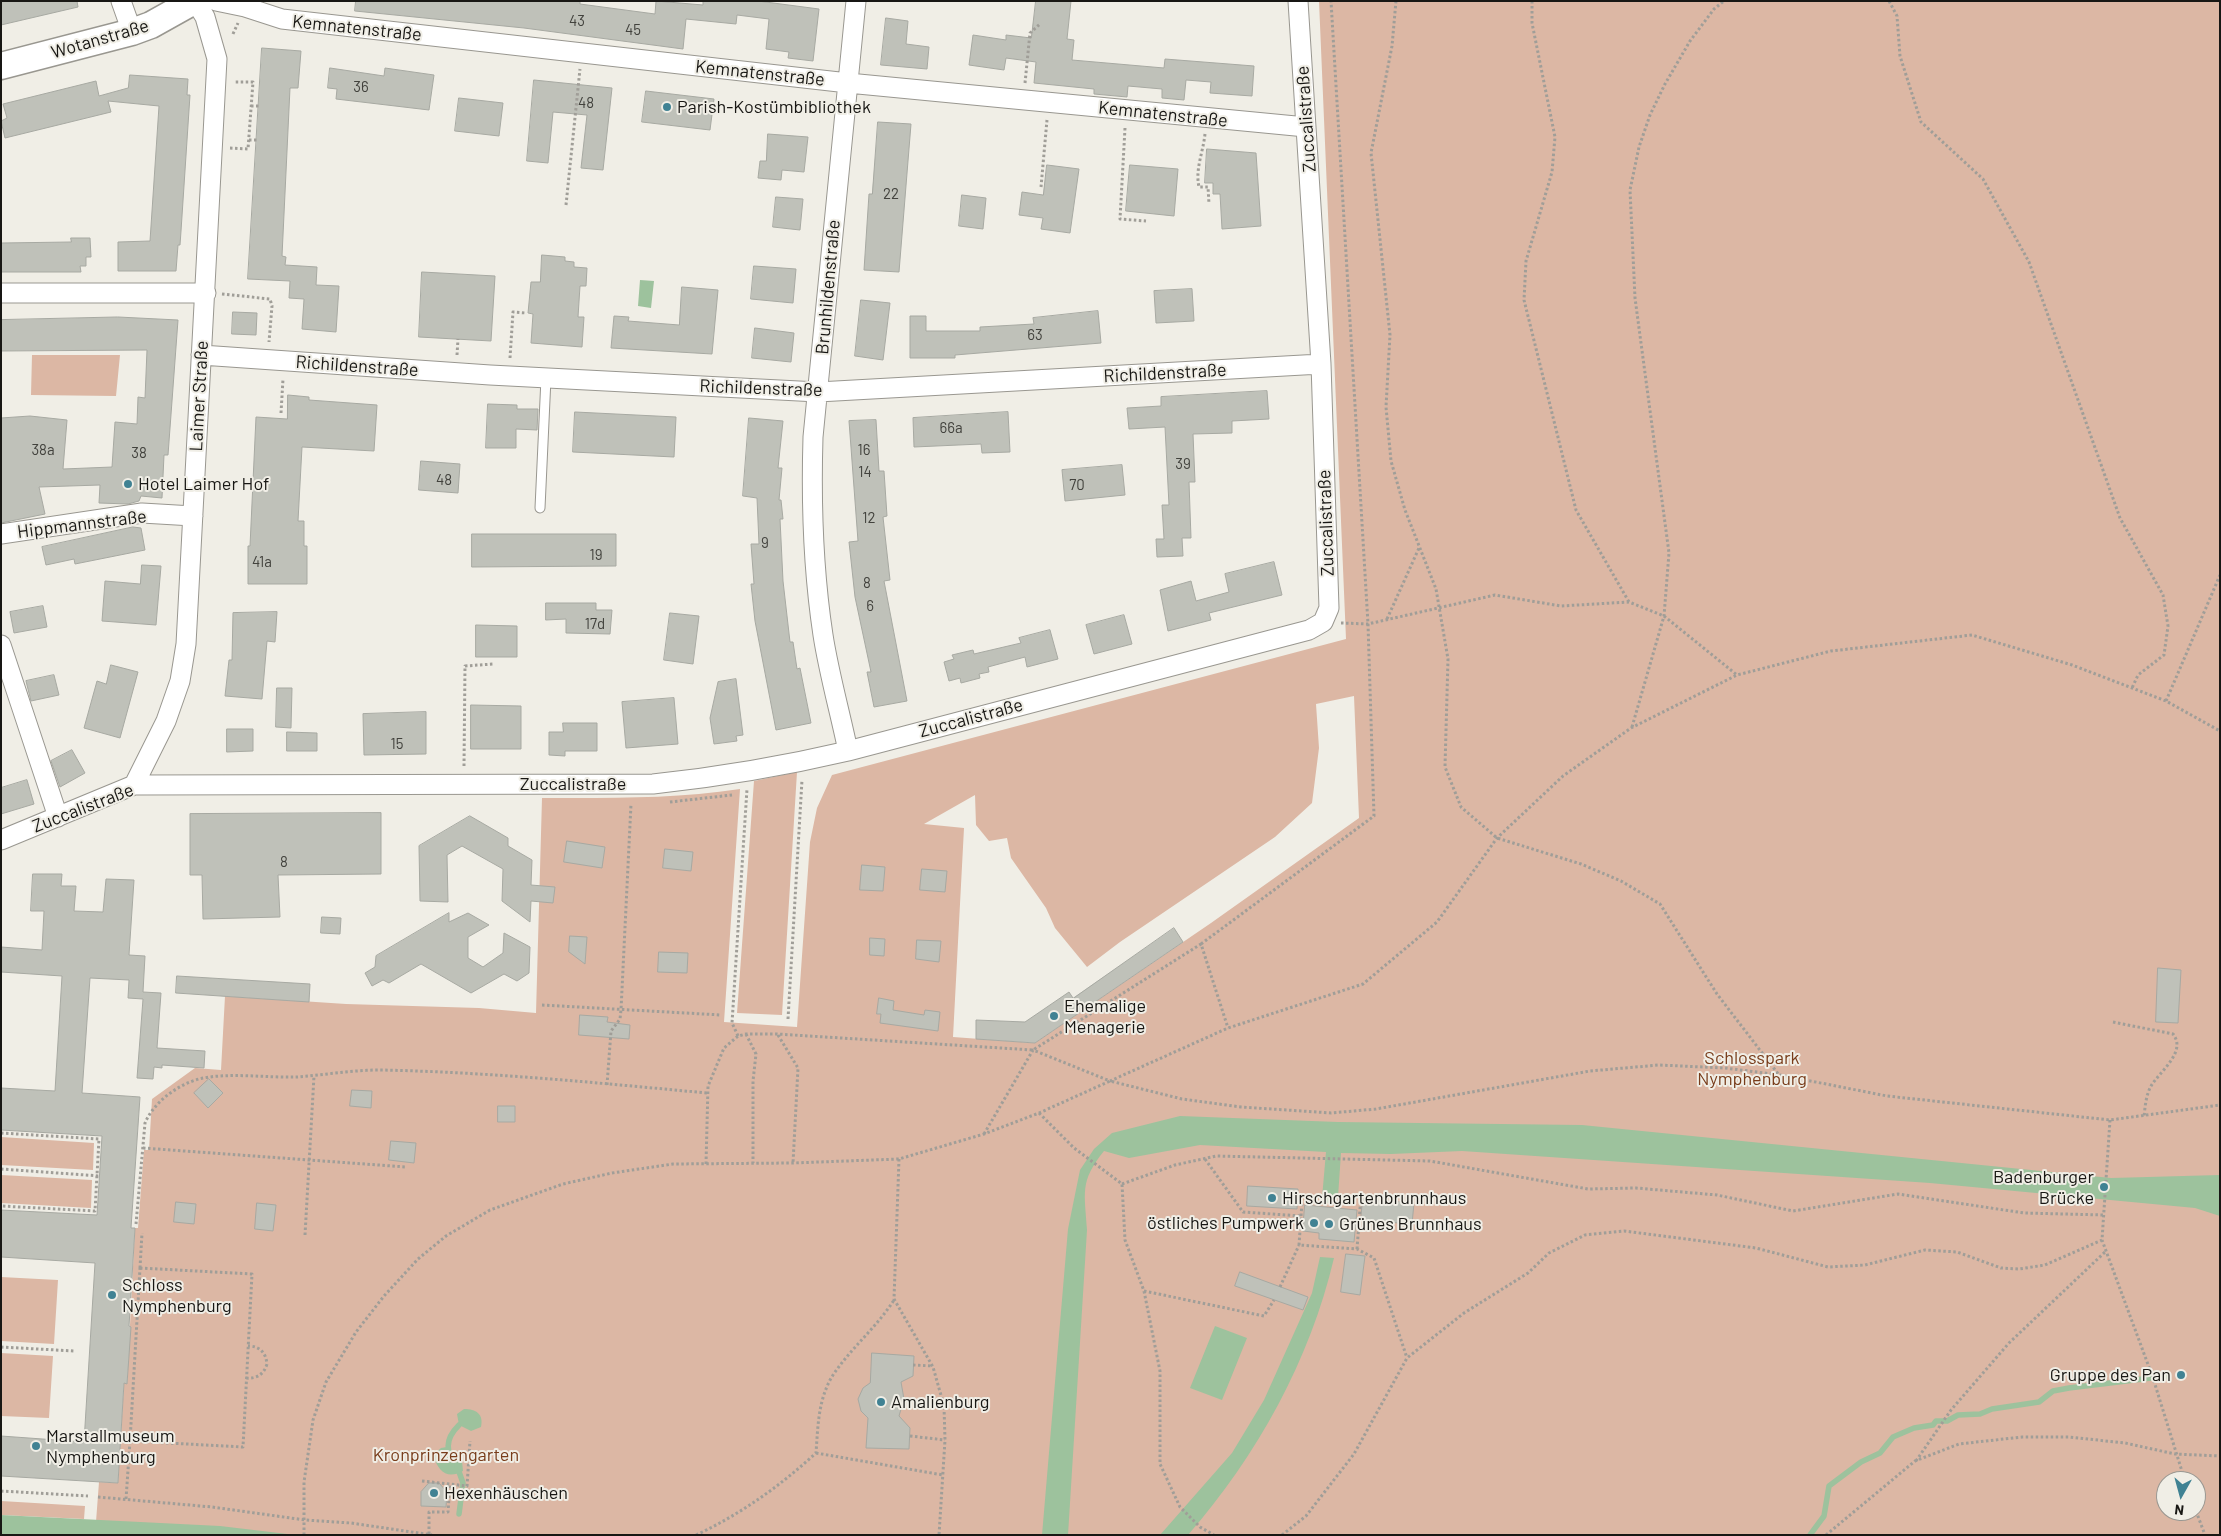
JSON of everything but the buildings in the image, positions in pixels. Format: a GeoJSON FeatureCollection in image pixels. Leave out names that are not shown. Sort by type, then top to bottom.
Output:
{"type":"FeatureCollection","features":[{"type":"Feature","properties":{"kind":"main road","name":"Wotanstraße"},"geometry":{"type":"LineString","coordinates":[[1,66],[132,32],[158,22],[195,1]]}},
{"type":"Feature","properties":{"kind":"street"},"geometry":{"type":"LineString","coordinates":[[121,1],[132,32]]}},
{"type":"Feature","properties":{"kind":"street","name":"Laimer Straße"},"geometry":{"type":"LineString","coordinates":[[134,785],[166,721],[180,681],[186,644],[217,59],[205,17],[195,1]]}},
{"type":"Feature","properties":{"kind":"street","name":"Kemnatenstraße"},"geometry":{"type":"LineString","coordinates":[[216,1],[246,7],[282,19],[848,83],[1306,127]]}},
{"type":"Feature","properties":{"kind":"street","name":"Brunhildenstraße"},"geometry":{"type":"LineString","coordinates":[[848,751],[823,637],[813,542],[811,497],[813,436],[856,1]]}},
{"type":"Feature","properties":{"kind":"street","name":"Zuccalistraße"},"geometry":{"type":"LineString","coordinates":[[1,840],[134,785],[653,784],[699,779],[803,762],[1309,630],[1322,622],[1329,608],[1321,364],[1298,1]]}},
{"type":"Feature","properties":{"kind":"street"},"geometry":{"type":"LineString","coordinates":[[1,293],[206,293]]}},
{"type":"Feature","properties":{"kind":"street","name":"Richildenstraße"},"geometry":{"type":"LineString","coordinates":[[201,356],[546,378],[818,392],[1321,364]]}},
{"type":"Feature","properties":{"kind":"street","name":"Hippmannstraße"},"geometry":{"type":"LineString","coordinates":[[1,534],[142,513],[193,516]]}},
{"type":"Feature","properties":{"kind":"street"},"geometry":{"type":"LineString","coordinates":[[1,645],[58,817]]}},
{"type":"Feature","properties":{"kind":"lane"},"geometry":{"type":"LineString","coordinates":[[540,508],[546,378]]}},
{"type":"Feature","properties":{"kind":"path"},"geometry":{"type":"LineString","coordinates":[[1396,1],[1392,46],[1371,153],[1390,336],[1386,407],[1391,461],[1405,510],[1436,589],[1448,659],[1445,767],[1461,807],[1497,838],[1613,878],[1660,904],[1717,994],[1780,1075]]}},
{"type":"Feature","properties":{"kind":"path"},"geometry":{"type":"LineString","coordinates":[[1532,1],[1532,23],[1555,137],[1552,172],[1526,261],[1524,300],[1576,510],[1629,602]]}},
{"type":"Feature","properties":{"kind":"path"},"geometry":{"type":"LineString","coordinates":[[1631,728],[1664,616],[1669,553],[1635,298],[1630,190],[1639,148],[1650,115],[1665,84],[1690,41],[1714,9],[1724,1]]}},
{"type":"Feature","properties":{"kind":"path"},"geometry":{"type":"LineString","coordinates":[[1889,1],[1897,16],[1900,56],[1921,122],[1983,178],[2029,262],[2120,518],[2163,595],[2168,626],[2164,655],[2138,675],[2132,688]]}},
{"type":"Feature","properties":{"kind":"path"},"geometry":{"type":"LineString","coordinates":[[1025,84],[1030,33],[1040,24]]}},
{"type":"Feature","properties":{"kind":"path"},"geometry":{"type":"LineString","coordinates":[[566,205],[581,53]]}},
{"type":"Feature","properties":{"kind":"path"},"geometry":{"type":"LineString","coordinates":[[227,148],[248,149],[251,106],[252,82],[230,82]]}},
{"type":"Feature","properties":{"kind":"path"},"geometry":{"type":"LineString","coordinates":[[1041,187],[1049,102]]}},
{"type":"Feature","properties":{"kind":"path"},"geometry":{"type":"LineString","coordinates":[[251,106],[259,106]]}},
{"type":"Feature","properties":{"kind":"path"},"geometry":{"type":"LineString","coordinates":[[1126,110],[1120,219],[1146,221]]}},
{"type":"Feature","properties":{"kind":"path"},"geometry":{"type":"LineString","coordinates":[[249,140],[257,140]]}},
{"type":"Feature","properties":{"kind":"path"},"geometry":{"type":"LineString","coordinates":[[1204,142],[1197,176],[1199,187],[1208,187],[1209,204]]}},
{"type":"Feature","properties":{"kind":"path"},"geometry":{"type":"LineString","coordinates":[[206,293],[270,299],[281,413]]}},
{"type":"Feature","properties":{"kind":"path"},"geometry":{"type":"LineString","coordinates":[[511,337],[513,312],[526,313]]}},
{"type":"Feature","properties":{"kind":"path"},"geometry":{"type":"LineString","coordinates":[[458,339],[458,345]]}},
{"type":"Feature","properties":{"kind":"path"},"geometry":{"type":"LineString","coordinates":[[1387,619],[1419,547]]}},
{"type":"Feature","properties":{"kind":"path"},"geometry":{"type":"LineString","coordinates":[[2166,701],[2220,575]]}},
{"type":"Feature","properties":{"kind":"path"},"geometry":{"type":"LineString","coordinates":[[1322,622],[1368,624],[1495,595],[1561,606],[1629,602],[1664,616],[1737,675]]}},
{"type":"Feature","properties":{"kind":"path"},"geometry":{"type":"LineString","coordinates":[[304,1535],[304,1482],[308,1449],[313,1420],[326,1382],[356,1332],[384,1296],[418,1260],[446,1236],[490,1210],[536,1192],[612,1173],[673,1164],[753,1164],[899,1159],[984,1134],[1039,1114],[1228,1028],[1362,984],[1437,922],[1497,838],[1563,776],[1631,728],[1737,675],[1831,651],[1972,635],[2072,665],[2166,701],[2220,731]]}},
{"type":"Feature","properties":{"kind":"path"},"geometry":{"type":"LineString","coordinates":[[464,783],[464,666],[493,664]]}},
{"type":"Feature","properties":{"kind":"path"},"geometry":{"type":"LineString","coordinates":[[788,1019],[803,762]]}},
{"type":"Feature","properties":{"kind":"path"},"geometry":{"type":"LineString","coordinates":[[738,1036],[732,1023],[748,771]]}},
{"type":"Feature","properties":{"kind":"path"},"geometry":{"type":"LineString","coordinates":[[607,1084],[610,1031],[620,1019],[621,1010],[631,804]]}},
{"type":"Feature","properties":{"kind":"path"},"geometry":{"type":"LineString","coordinates":[[984,1134],[1033,1050],[1201,944],[1228,1028]]}},
{"type":"Feature","properties":{"kind":"path"},"geometry":{"type":"LineString","coordinates":[[542,1005],[721,1016]]}},
{"type":"Feature","properties":{"kind":"path"},"geometry":{"type":"LineString","coordinates":[[2112,1022],[2173,1034],[2177,1039],[2177,1051],[2150,1088],[2144,1117]]}},
{"type":"Feature","properties":{"kind":"path"},"geometry":{"type":"LineString","coordinates":[[746,1034],[756,1054],[753,1081],[753,1164]]}},
{"type":"Feature","properties":{"kind":"path"},"geometry":{"type":"LineString","coordinates":[[706,1164],[708,1086],[724,1048],[738,1036],[746,1034],[778,1034],[1033,1050],[1110,1081],[1182,1100],[1241,1107],[1331,1113],[1376,1109],[1590,1071],[1659,1064],[1724,1068],[1780,1075],[1887,1096],[2110,1120],[2144,1117],[2220,1105]]}},
{"type":"Feature","properties":{"kind":"path"},"geometry":{"type":"LineString","coordinates":[[778,1034],[798,1068],[793,1163]]}},
{"type":"Feature","properties":{"kind":"path"},"geometry":{"type":"LineString","coordinates":[[136,1224],[148,1116],[157,1104],[183,1084],[215,1076],[314,1076],[378,1070],[607,1084],[707,1093]]}},
{"type":"Feature","properties":{"kind":"path"},"geometry":{"type":"LineString","coordinates":[[306,1234],[314,1076]]}},
{"type":"Feature","properties":{"kind":"path"},"geometry":{"type":"LineString","coordinates":[[1039,1114],[1074,1148],[1122,1184]]}},
{"type":"Feature","properties":{"kind":"path"},"geometry":{"type":"LineString","coordinates":[[2110,1120],[2102,1240],[2154,1378],[2181,1471]]}},
{"type":"Feature","properties":{"kind":"path"},"geometry":{"type":"LineString","coordinates":[[1,1133],[100,1139],[95,1212],[1,1206]]}},
{"type":"Feature","properties":{"kind":"path"},"geometry":{"type":"LineString","coordinates":[[143,1148],[406,1167]]}},
{"type":"Feature","properties":{"kind":"path"},"geometry":{"type":"LineString","coordinates":[[1122,1184],[1175,1165],[1216,1156],[1344,1158],[1430,1161],[1588,1189],[1636,1188],[1717,1195],[1794,1211],[1898,1194],[2024,1213],[2103,1215]]}},
{"type":"Feature","properties":{"kind":"path"},"geometry":{"type":"LineString","coordinates":[[1205,1158],[1243,1212],[1301,1216]]}},
{"type":"Feature","properties":{"kind":"path"},"geometry":{"type":"LineString","coordinates":[[696,1535],[723,1522],[782,1484],[816,1454],[818,1416],[833,1375],[886,1313],[894,1299],[899,1159]]}},
{"type":"Feature","properties":{"kind":"path"},"geometry":{"type":"LineString","coordinates":[[1,1169],[98,1175]]}},
{"type":"Feature","properties":{"kind":"path"},"geometry":{"type":"LineString","coordinates":[[1122,1184],[1125,1240],[1144,1292],[1160,1371],[1160,1464],[1180,1507],[1200,1527],[1214,1535]]}},
{"type":"Feature","properties":{"kind":"path"},"geometry":{"type":"LineString","coordinates":[[1357,1249],[1361,1196]]}},
{"type":"Feature","properties":{"kind":"path"},"geometry":{"type":"LineString","coordinates":[[1280,1287],[1299,1245],[1302,1203]]}},
{"type":"Feature","properties":{"kind":"path"},"geometry":{"type":"LineString","coordinates":[[1282,1535],[1306,1516],[1354,1454],[1406,1358],[1464,1312],[1528,1273],[1548,1253],[1585,1235],[1624,1231],[1756,1248],[1828,1267],[1865,1264],[1925,1250],[1957,1252],[2001,1268],[2019,1269],[2045,1265],[2102,1240]]}},
{"type":"Feature","properties":{"kind":"path"},"geometry":{"type":"LineString","coordinates":[[126,1499],[142,1233]]}},
{"type":"Feature","properties":{"kind":"path"},"geometry":{"type":"LineString","coordinates":[[1299,1245],[1357,1249],[1374,1258],[1406,1358]]}},
{"type":"Feature","properties":{"kind":"path"},"geometry":{"type":"LineString","coordinates":[[1826,1535],[1915,1461],[1943,1421],[2009,1343],[2105,1252]]}},
{"type":"Feature","properties":{"kind":"path"},"geometry":{"type":"LineString","coordinates":[[130,1441],[243,1447],[252,1274],[140,1268]]}},
{"type":"Feature","properties":{"kind":"path"},"geometry":{"type":"LineString","coordinates":[[1144,1292],[1264,1316],[1274,1300]]}},
{"type":"Feature","properties":{"kind":"path"},"geometry":{"type":"LineString","coordinates":[[894,1299],[933,1366],[944,1406],[945,1440],[939,1535]]}},
{"type":"Feature","properties":{"kind":"path"},"geometry":{"type":"LineString","coordinates":[[246,1378],[257,1377],[262,1374],[267,1364],[264,1353],[258,1348],[248,1346]]}},
{"type":"Feature","properties":{"kind":"path"},"geometry":{"type":"LineString","coordinates":[[1,1347],[74,1351]]}},
{"type":"Feature","properties":{"kind":"path"},"geometry":{"type":"LineString","coordinates":[[913,1365],[933,1366]]}},
{"type":"Feature","properties":{"kind":"path"},"geometry":{"type":"LineString","coordinates":[[910,1436],[945,1440]]}},
{"type":"Feature","properties":{"kind":"path"},"geometry":{"type":"LineString","coordinates":[[1915,1461],[1959,1444],[2022,1437],[2078,1438],[2125,1443],[2175,1454],[2220,1456]]}},
{"type":"Feature","properties":{"kind":"path"},"geometry":{"type":"LineString","coordinates":[[422,1481],[467,1486],[470,1441]]}},
{"type":"Feature","properties":{"kind":"path"},"geometry":{"type":"LineString","coordinates":[[816,1454],[943,1475]]}},
{"type":"Feature","properties":{"kind":"path"},"geometry":{"type":"LineString","coordinates":[[98,1497],[212,1507],[430,1534],[429,1512],[448,1512],[450,1484]]}},
{"type":"Feature","properties":{"kind":"path"},"geometry":{"type":"LineString","coordinates":[[1,1491],[88,1496]]}},
{"type":"Feature","properties":{"kind":"path"},"geometry":{"type":"LineString","coordinates":[[2200,1521],[2205,1535]]}},
{"type":"Feature","properties":{"kind":"green space","name":"Schlosspark Nymphenburg"},"geometry":{"type":"Polygon","coordinates":[[[1319,1],[2220,1],[2220,1535],[95,1535],[99,1482],[118,1483],[124,1383],[127,1383],[135,1228],[138,1228],[144,1150],[149,1150],[152,1099],[195,1068],[221,1070],[225,996],[346,1004],[479,1008],[536,1013],[542,798],[666,796],[740,789],[724,1022],[797,1027],[810,842],[817,808],[832,775],[1346,639],[1319,1]],[[1354,696],[1316,704],[1319,748],[1312,803],[1275,837],[1120,942],[1087,967],[1055,928],[1046,908],[1011,858],[1007,838],[989,841],[976,825],[975,795],[924,824],[964,828],[953,1037],[1035,1043],[1211,923],[1359,818],[1354,696]]]}},
{"type":"Feature","properties":{"kind":"green space"},"geometry":{"type":"Polygon","coordinates":[[[32,355],[120,355],[116,396],[31,395],[32,355]]]}},
{"type":"Feature","properties":{"kind":"green space"},"geometry":{"type":"Polygon","coordinates":[[[797,772],[782,1015],[737,1013],[754,781],[797,772]]]}},
{"type":"Feature","properties":{"kind":"green space"},"geometry":{"type":"Polygon","coordinates":[[[1,1137],[94,1143],[93,1170],[1,1165],[1,1137]]]}},
{"type":"Feature","properties":{"kind":"green space"},"geometry":{"type":"Polygon","coordinates":[[[1,1175],[92,1180],[91,1208],[1,1203],[1,1175]]]}},
{"type":"Feature","properties":{"kind":"green space"},"geometry":{"type":"Polygon","coordinates":[[[1,1277],[58,1280],[54,1344],[1,1341],[1,1277]]]}},
{"type":"Feature","properties":{"kind":"green space"},"geometry":{"type":"Polygon","coordinates":[[[1,1353],[53,1356],[49,1418],[1,1416],[1,1353]]]}},
{"type":"Feature","properties":{"kind":"green space"},"geometry":{"type":"Polygon","coordinates":[[[1,1501],[85,1506],[84,1519],[1,1515],[1,1501]]]}},
{"type":"Feature","properties":{"kind":"shaded area"},"geometry":{"type":"Polygon","coordinates":[[[640,280],[654,281],[651,308],[638,306],[640,280]]]}},
{"type":"Feature","properties":{"kind":"shaded area"},"geometry":{"type":"Polygon","coordinates":[[[1180,1116],[1338,1122],[1582,1125],[2111,1178],[2220,1175],[2220,1216],[2195,1208],[1930,1183],[1462,1151],[1391,1154],[1341,1153],[1338,1197],[1333,1203],[1327,1203],[1322,1198],[1326,1152],[1200,1145],[1129,1158],[1104,1151],[1091,1171],[1085,1188],[1087,1230],[1068,1535],[1042,1535],[1068,1229],[1080,1170],[1094,1149],[1112,1133],[1180,1116]]]}},
{"type":"Feature","properties":{"kind":"shaded area"},"geometry":{"type":"Polygon","coordinates":[[[1320,1257],[1334,1258],[1324,1296],[1295,1370],[1258,1440],[1237,1473],[1188,1535],[1160,1535],[1232,1453],[1264,1400],[1312,1293],[1320,1257]]]}},
{"type":"Feature","properties":{"kind":"shaded area"},"geometry":{"type":"Polygon","coordinates":[[[1215,1326],[1247,1338],[1222,1400],[1190,1388],[1215,1326]]]}},
{"type":"Feature","properties":{"kind":"shaded area"},"geometry":{"type":"Polygon","coordinates":[[[464,1409],[478,1413],[482,1422],[481,1427],[471,1431],[459,1425],[457,1414],[464,1409]]]}},
{"type":"Feature","properties":{"kind":"shaded area"},"geometry":{"type":"Polygon","coordinates":[[[447,1447],[462,1461],[463,1471],[452,1475],[444,1472],[438,1466],[433,1455],[441,1448],[447,1447]]]}},
{"type":"Feature","properties":{"kind":"shaded area"},"geometry":{"type":"Polygon","coordinates":[[[1,1515],[220,1526],[296,1535],[1,1535],[1,1515]]]}},
{"type":"Feature","properties":{"kind":"waterway"},"geometry":{"type":"LineString","coordinates":[[2156,1377],[2167,1376]]}},
{"type":"Feature","properties":{"kind":"waterway"},"geometry":{"type":"LineString","coordinates":[[1810,1535],[1824,1516],[1829,1486],[1861,1462],[1880,1453],[1893,1437],[1914,1428],[1933,1425],[1936,1421],[1947,1421],[1958,1415],[1980,1414],[1992,1409],[2039,1402],[2053,1391],[2151,1378]]}},
{"type":"Feature","properties":{"kind":"waterway"},"geometry":{"type":"LineString","coordinates":[[450,1454],[448,1446],[450,1438],[459,1425]]}},
{"type":"Feature","properties":{"kind":"waterway"},"geometry":{"type":"LineString","coordinates":[[457,1466],[463,1483],[459,1514]]}},
{"type":"Feature","properties":{"kind":"place","name":"Parish-Kostümbibliothek"},"geometry":{"type":"Point","coordinates":[667,107]}},
{"type":"Feature","properties":{"kind":"place","name":"Hotel Laimer Hof"},"geometry":{"type":"Point","coordinates":[128,484]}},
{"type":"Feature","properties":{"kind":"place","name":"Ehemalige Menagerie"},"geometry":{"type":"Point","coordinates":[1054,1016]}},
{"type":"Feature","properties":{"kind":"place","name":"Badenburger Brücke"},"geometry":{"type":"Point","coordinates":[2104,1187]}},
{"type":"Feature","properties":{"kind":"place","name":"Hirschgartenbrunnhaus"},"geometry":{"type":"Point","coordinates":[1272,1198]}},
{"type":"Feature","properties":{"kind":"place","name":"östliches Pumpwerk"},"geometry":{"type":"Point","coordinates":[1314,1223]}},
{"type":"Feature","properties":{"kind":"place","name":"Grünes Brunnhaus"},"geometry":{"type":"Point","coordinates":[1329,1224]}},
{"type":"Feature","properties":{"kind":"place","name":"Schloss Nymphenburg"},"geometry":{"type":"Point","coordinates":[112,1295]}},
{"type":"Feature","properties":{"kind":"place","name":"Gruppe des Pan"},"geometry":{"type":"Point","coordinates":[2181,1375]}},
{"type":"Feature","properties":{"kind":"place","name":"Amalienburg"},"geometry":{"type":"Point","coordinates":[881,1402]}},
{"type":"Feature","properties":{"kind":"place","name":"Marstallmuseum Nymphenburg"},"geometry":{"type":"Point","coordinates":[36,1446]}},
{"type":"Feature","properties":{"kind":"place","name":"Hexenhäuschen"},"geometry":{"type":"Point","coordinates":[434,1493]}},
{"type":"Feature","properties":{"kind":"park label","name":"Kronprinzengarten"},"geometry":{"type":"Point","coordinates":[446,1455]}}]}
